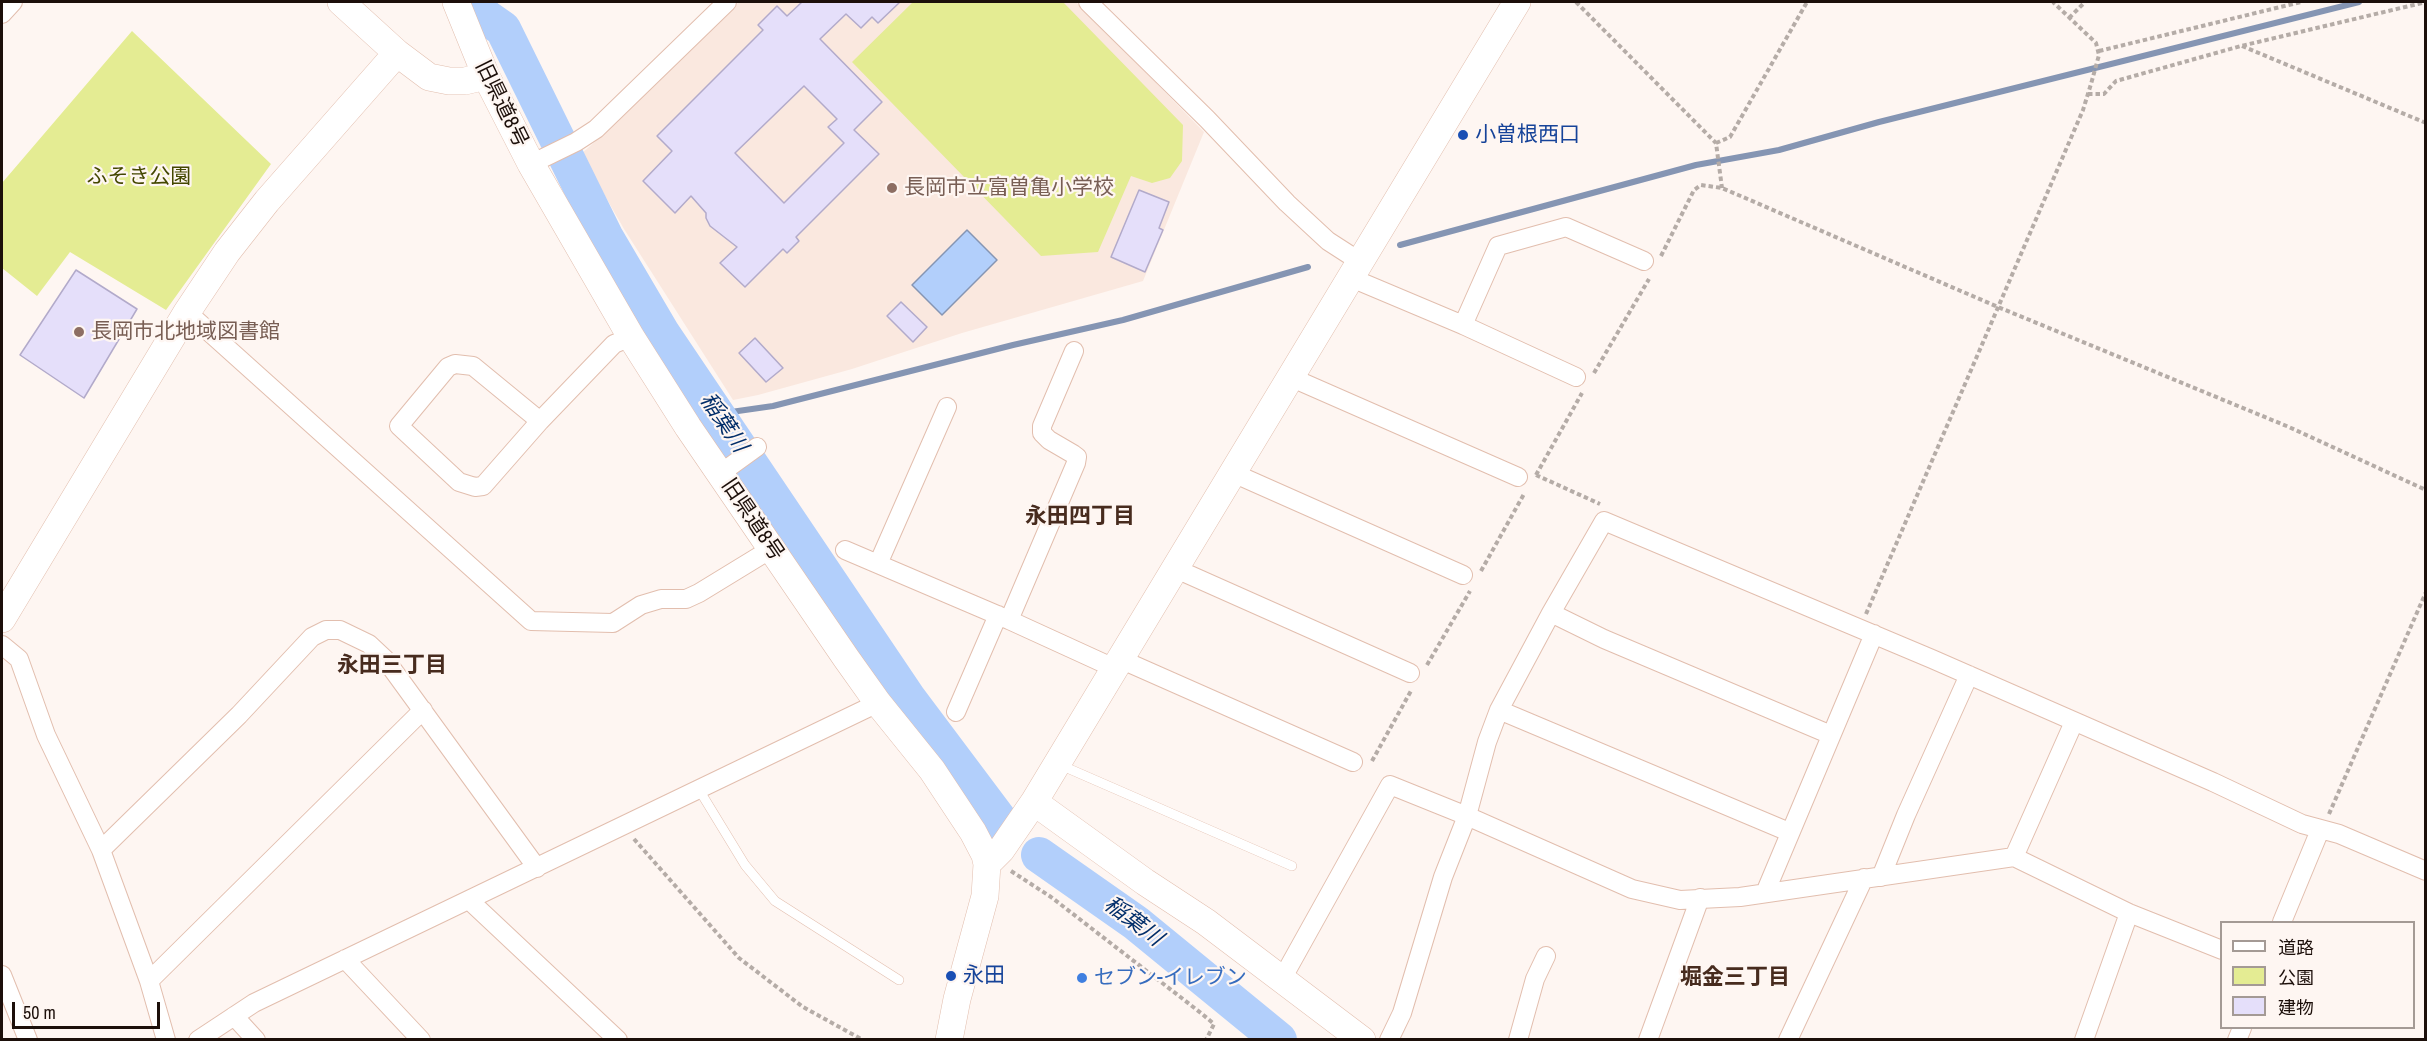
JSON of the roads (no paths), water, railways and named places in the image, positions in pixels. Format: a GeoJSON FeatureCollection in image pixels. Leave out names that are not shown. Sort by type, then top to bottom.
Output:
{"type":"FeatureCollection","features":[{"type":"Feature","properties":{"kind":"street"},"geometry":{"type":"LineString","coordinates":[[2,15],[13,2]]}},
{"type":"Feature","properties":{"kind":"street"},"geometry":{"type":"LineString","coordinates":[[341,2],[423,73],[435,79],[465,81],[486,76]]}},
{"type":"Feature","properties":{"kind":"street","name":"旧県道8号"},"geometry":{"type":"LineString","coordinates":[[456,2],[486,76],[531,165],[631,337],[724,470],[771,549],[878,704],[932,770],[999,867],[985,896],[957,999],[949,1040]]}},
{"type":"Feature","properties":{"kind":"street"},"geometry":{"type":"LineString","coordinates":[[531,165],[596,129],[727,2]]}},
{"type":"Feature","properties":{"kind":"street"},"geometry":{"type":"LineString","coordinates":[[1089,2],[1354,269],[1462,325],[1582,380]]}},
{"type":"Feature","properties":{"kind":"street"},"geometry":{"type":"LineString","coordinates":[[999,867],[1001,850],[1034,802],[1517,2]]}},
{"type":"Feature","properties":{"kind":"street"},"geometry":{"type":"LineString","coordinates":[[2,619],[187,312],[227,252],[267,201],[397,52]]}},
{"type":"Feature","properties":{"kind":"street"},"geometry":{"type":"LineString","coordinates":[[1462,325],[1498,246],[1566,227],[1644,261]]}},
{"type":"Feature","properties":{"kind":"street"},"geometry":{"type":"LineString","coordinates":[[187,312],[531,621],[613,623],[641,605],[661,600],[686,599],[699,593],[771,549]]}},
{"type":"Feature","properties":{"kind":"street"},"geometry":{"type":"LineString","coordinates":[[540,421],[473,366],[455,364],[448,367],[399,426],[459,482],[475,487],[483,486],[540,421],[614,344],[631,337]]}},
{"type":"Feature","properties":{"kind":"street"},"geometry":{"type":"LineString","coordinates":[[956,712],[1004,618],[1076,463],[1077,457],[1042,434],[1042,426],[1074,351]]}},
{"type":"Feature","properties":{"kind":"street"},"geometry":{"type":"LineString","coordinates":[[1290,377],[1524,484]]}},
{"type":"Feature","properties":{"kind":"street"},"geometry":{"type":"LineString","coordinates":[[878,564],[947,406]]}},
{"type":"Feature","properties":{"kind":"street"},"geometry":{"type":"LineString","coordinates":[[724,470],[757,447]]}},
{"type":"Feature","properties":{"kind":"street"},"geometry":{"type":"LineString","coordinates":[[1233,473],[1471,580]]}},
{"type":"Feature","properties":{"kind":"street"},"geometry":{"type":"LineString","coordinates":[[1389,1040],[1402,1013],[1443,877],[1467,816],[1486,742],[1499,710],[1604,521],[1969,675],[2213,782],[2302,824],[2339,834],[2426,871]]}},
{"type":"Feature","properties":{"kind":"street"},"geometry":{"type":"LineString","coordinates":[[845,550],[1353,762]]}},
{"type":"Feature","properties":{"kind":"street"},"geometry":{"type":"LineString","coordinates":[[1174,568],[1416,677]]}},
{"type":"Feature","properties":{"kind":"street"},"geometry":{"type":"LineString","coordinates":[[1551,613],[1604,639],[1830,735]]}},
{"type":"Feature","properties":{"kind":"street"},"geometry":{"type":"LineString","coordinates":[[101,850],[239,715],[312,637],[326,630],[340,630],[369,644],[385,660],[537,868]]}},
{"type":"Feature","properties":{"kind":"street"},"geometry":{"type":"LineString","coordinates":[[1765,893],[1830,735],[1868,632]]}},
{"type":"Feature","properties":{"kind":"street"},"geometry":{"type":"LineString","coordinates":[[2,645],[19,659],[46,735],[101,850],[149,981],[166,1040]]}},
{"type":"Feature","properties":{"kind":"street"},"geometry":{"type":"LineString","coordinates":[[1788,1040],[1850,912],[1872,878],[1969,675]]}},
{"type":"Feature","properties":{"kind":"street"},"geometry":{"type":"LineString","coordinates":[[198,1040],[254,1003],[470,901],[698,788],[878,704]]}},
{"type":"Feature","properties":{"kind":"street"},"geometry":{"type":"LineString","coordinates":[[149,981],[423,710]]}},
{"type":"Feature","properties":{"kind":"street"},"geometry":{"type":"LineString","coordinates":[[1499,710],[1790,832]]}},
{"type":"Feature","properties":{"kind":"street"},"geometry":{"type":"LineString","coordinates":[[2014,857],[2074,722]]}},
{"type":"Feature","properties":{"kind":"street"},"geometry":{"type":"LineString","coordinates":[[1282,979],[1390,785],[1467,816],[1632,889],[1680,900],[1740,897],[2014,857],[2129,913],[2220,949]]}},
{"type":"Feature","properties":{"kind":"street"},"geometry":{"type":"LineString","coordinates":[[1034,802],[1145,882],[1206,922],[1362,1040]]}},
{"type":"Feature","properties":{"kind":"street"},"geometry":{"type":"LineString","coordinates":[[2282,921],[2320,830]]}},
{"type":"Feature","properties":{"kind":"street"},"geometry":{"type":"LineString","coordinates":[[1648,1040],[1700,898]]}},
{"type":"Feature","properties":{"kind":"street"},"geometry":{"type":"LineString","coordinates":[[470,901],[618,1040]]}},
{"type":"Feature","properties":{"kind":"street"},"geometry":{"type":"LineString","coordinates":[[2084,1040],[2129,913]]}},
{"type":"Feature","properties":{"kind":"street"},"geometry":{"type":"LineString","coordinates":[[1518,1040],[1535,979],[1546,956]]}},
{"type":"Feature","properties":{"kind":"street"},"geometry":{"type":"LineString","coordinates":[[345,959],[421,1040]]}},
{"type":"Feature","properties":{"kind":"street"},"geometry":{"type":"LineString","coordinates":[[2,975],[28,1040]]}},
{"type":"Feature","properties":{"kind":"street"},"geometry":{"type":"LineString","coordinates":[[234,1016],[256,1040]]}},
{"type":"Feature","properties":{"kind":"lane"},"geometry":{"type":"LineString","coordinates":[[1056,763],[1292,866]]}},
{"type":"Feature","properties":{"kind":"lane"},"geometry":{"type":"LineString","coordinates":[[698,788],[745,865],[776,901],[899,980]]}},
{"type":"Feature","properties":{"kind":"water"},"geometry":{"type":"Polygon","coordinates":[[[967,230],[997,260],[942,315],[912,285],[967,230]]]}},
{"type":"Feature","properties":{"kind":"waterway","name":"稲葉川"},"geometry":{"type":"LineString","coordinates":[[478,2],[483,15],[503,29],[605,236],[662,333],[908,698],[1004,826]]}},
{"type":"Feature","properties":{"kind":"waterway"},"geometry":{"type":"LineString","coordinates":[[1400,245],[1696,165],[1779,150],[1879,122],[2359,2]]}},
{"type":"Feature","properties":{"kind":"waterway"},"geometry":{"type":"LineString","coordinates":[[717,414],[773,406],[1013,345],[1123,320],[1308,267]]}},
{"type":"Feature","properties":{"kind":"waterway","name":"稲葉川"},"geometry":{"type":"LineString","coordinates":[[1039,855],[1136,923],[1279,1040]]}},
{"type":"Feature","properties":{"kind":"place","name":"小曽根西口"},"geometry":{"type":"Point","coordinates":[1463,135]}},
{"type":"Feature","properties":{"kind":"place","name":"長岡市立富曽亀小学校"},"geometry":{"type":"Point","coordinates":[892,188]}},
{"type":"Feature","properties":{"kind":"place","name":"長岡市北地域図書館"},"geometry":{"type":"Point","coordinates":[79,332]}},
{"type":"Feature","properties":{"kind":"place","name":"永田"},"geometry":{"type":"Point","coordinates":[951,976]}},
{"type":"Feature","properties":{"kind":"place","name":"セブン-イレブン"},"geometry":{"type":"Point","coordinates":[1082,978]}},
{"type":"Feature","properties":{"kind":"district","name":"永田四丁目"},"geometry":{"type":"Point","coordinates":[1080,517]}},
{"type":"Feature","properties":{"kind":"district","name":"永田三丁目"},"geometry":{"type":"Point","coordinates":[392,666]}},
{"type":"Feature","properties":{"kind":"district","name":"堀金三丁目"},"geometry":{"type":"Point","coordinates":[1735,978]}},
{"type":"Feature","properties":{"kind":"park label","name":"ふそき公園"},"geometry":{"type":"Point","coordinates":[139,177]}}]}
